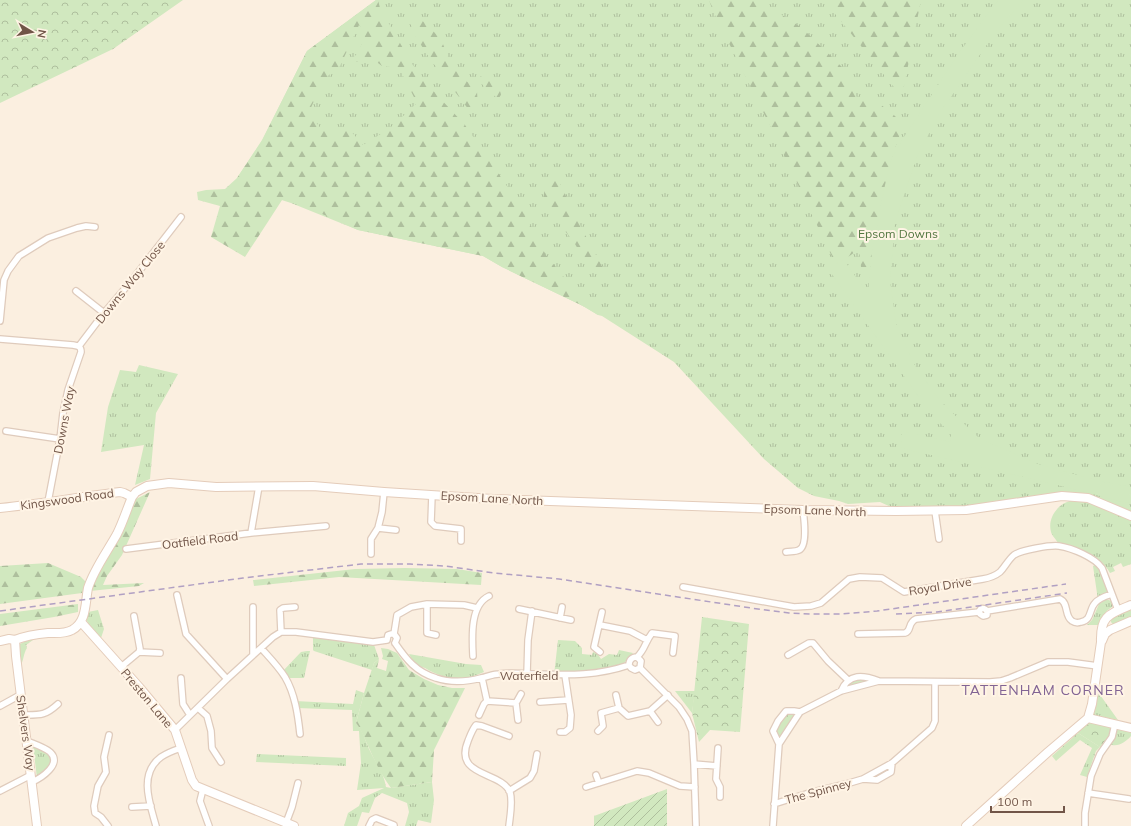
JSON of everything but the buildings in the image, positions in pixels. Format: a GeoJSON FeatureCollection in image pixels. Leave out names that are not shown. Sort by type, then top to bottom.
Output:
{"type":"FeatureCollection","features":[{"type":"Feature","properties":{"kind":"main road","name":"Epsom Lane North"},"geometry":{"type":"LineString","coordinates":[[132,497],[136,492],[147,486],[169,483],[216,487],[313,486],[384,492],[524,500],[803,510],[934,511],[976,509],[1062,496],[1088,498],[1131,516]]}},
{"type":"Feature","properties":{"kind":"main road","name":"Kingswood Road"},"geometry":{"type":"LineString","coordinates":[[0,508],[80,496],[120,492],[132,497]]}},
{"type":"Feature","properties":{"kind":"main road"},"geometry":{"type":"LineString","coordinates":[[0,641],[9,639],[15,640],[22,637],[41,634],[68,632],[77,627],[83,617],[92,578],[117,533],[132,497]]}},
{"type":"Feature","properties":{"kind":"main road"},"geometry":{"type":"LineString","coordinates":[[966,826],[1088,718],[1092,704],[1098,666],[1102,625],[1109,615],[1118,610],[1129,608]]}},
{"type":"Feature","properties":{"kind":"main road"},"geometry":{"type":"LineString","coordinates":[[1109,615],[1116,628]]}},
{"type":"Feature","properties":{"kind":"main road"},"geometry":{"type":"LineString","coordinates":[[1101,642],[1105,634],[1110,630],[1131,621]]}},
{"type":"Feature","properties":{"kind":"main road","name":"Preston Lane"},"geometry":{"type":"LineString","coordinates":[[81,622],[174,730],[192,780],[196,786],[203,789]]}},
{"type":"Feature","properties":{"kind":"main road","name":"Shelvers Way"},"geometry":{"type":"LineString","coordinates":[[15,640],[20,695],[38,826]]}},
{"type":"Feature","properties":{"kind":"main road"},"geometry":{"type":"LineString","coordinates":[[1088,718],[1131,728]]}},
{"type":"Feature","properties":{"kind":"main road"},"geometry":{"type":"LineString","coordinates":[[203,789],[290,825]]}},
{"type":"Feature","properties":{"kind":"street","name":"Downs Way Close"},"geometry":{"type":"LineString","coordinates":[[79,346],[181,217]]}},
{"type":"Feature","properties":{"kind":"street"},"geometry":{"type":"LineString","coordinates":[[0,321],[4,280],[8,271],[19,256],[48,238],[77,228],[86,226],[95,227]]}},
{"type":"Feature","properties":{"kind":"street"},"geometry":{"type":"LineString","coordinates":[[76,291],[104,313]]}},
{"type":"Feature","properties":{"kind":"street"},"geometry":{"type":"LineString","coordinates":[[0,339],[79,346]]}},
{"type":"Feature","properties":{"kind":"street","name":"Downs Way"},"geometry":{"type":"LineString","coordinates":[[48,502],[68,390],[81,352],[81,348],[79,346]]}},
{"type":"Feature","properties":{"kind":"street"},"geometry":{"type":"LineString","coordinates":[[6,431],[60,439]]}},
{"type":"Feature","properties":{"kind":"street","name":"Oatfield Road"},"geometry":{"type":"LineString","coordinates":[[126,549],[251,533],[258,486]]}},
{"type":"Feature","properties":{"kind":"street"},"geometry":{"type":"LineString","coordinates":[[371,554],[371,539],[378,528],[382,512],[384,492]]}},
{"type":"Feature","properties":{"kind":"street"},"geometry":{"type":"LineString","coordinates":[[432,495],[431,522],[435,526],[461,529],[461,541]]}},
{"type":"Feature","properties":{"kind":"street"},"geometry":{"type":"LineString","coordinates":[[786,552],[798,551],[803,545],[805,533],[803,510]]}},
{"type":"Feature","properties":{"kind":"street"},"geometry":{"type":"LineString","coordinates":[[934,511],[939,539]]}},
{"type":"Feature","properties":{"kind":"street"},"geometry":{"type":"LineString","coordinates":[[251,533],[326,526]]}},
{"type":"Feature","properties":{"kind":"street"},"geometry":{"type":"LineString","coordinates":[[378,528],[396,530]]}},
{"type":"Feature","properties":{"kind":"street","name":"Royal Drive"},"geometry":{"type":"LineString","coordinates":[[683,587],[794,608],[811,606],[821,602],[849,579],[860,577],[882,578],[904,592],[993,577],[1000,572],[1015,554],[1024,551],[1057,546],[1078,552],[1094,559],[1099,563],[1118,610]]}},
{"type":"Feature","properties":{"kind":"street"},"geometry":{"type":"LineString","coordinates":[[858,634],[905,633],[908,632],[912,621],[916,619],[979,612],[981,616],[983,616],[987,611],[1060,599],[1064,601],[1068,618],[1076,623],[1082,622],[1088,618],[1094,603],[1112,594]]}},
{"type":"Feature","properties":{"kind":"street"},"geometry":{"type":"LineString","coordinates":[[177,595],[186,634],[227,679]]}},
{"type":"Feature","properties":{"kind":"street"},"geometry":{"type":"LineString","coordinates":[[473,656],[472,632],[477,608],[485,598],[489,596]]}},
{"type":"Feature","properties":{"kind":"street"},"geometry":{"type":"LineString","coordinates":[[387,640],[390,644],[395,643],[397,638],[394,634],[397,615],[411,607],[427,604],[464,605],[477,608]]}},
{"type":"Feature","properties":{"kind":"street"},"geometry":{"type":"LineString","coordinates":[[427,604],[427,633],[436,635]]}},
{"type":"Feature","properties":{"kind":"street"},"geometry":{"type":"LineString","coordinates":[[252,607],[254,654]]}},
{"type":"Feature","properties":{"kind":"street"},"geometry":{"type":"LineString","coordinates":[[281,632],[280,610],[283,608],[295,607]]}},
{"type":"Feature","properties":{"kind":"street"},"geometry":{"type":"LineString","coordinates":[[560,618],[562,607]]}},
{"type":"Feature","properties":{"kind":"street"},"geometry":{"type":"LineString","coordinates":[[519,609],[571,620]]}},
{"type":"Feature","properties":{"kind":"street"},"geometry":{"type":"LineString","coordinates":[[527,674],[528,640],[532,612]]}},
{"type":"Feature","properties":{"kind":"street"},"geometry":{"type":"LineString","coordinates":[[600,652],[594,648],[602,612]]}},
{"type":"Feature","properties":{"kind":"street"},"geometry":{"type":"LineString","coordinates":[[121,667],[139,652],[140,649],[134,616]]}},
{"type":"Feature","properties":{"kind":"street"},"geometry":{"type":"LineString","coordinates":[[600,624],[630,631],[647,640]]}},
{"type":"Feature","properties":{"kind":"street"},"geometry":{"type":"LineString","coordinates":[[174,730],[254,654],[281,632],[296,632],[373,642],[387,640]]}},
{"type":"Feature","properties":{"kind":"street"},"geometry":{"type":"LineString","coordinates":[[387,640],[388,635],[394,634]]}},
{"type":"Feature","properties":{"kind":"street"},"geometry":{"type":"LineString","coordinates":[[640,668],[635,670],[631,668],[629,665],[630,661],[642,652],[647,640],[652,634],[675,636],[673,653]]}},
{"type":"Feature","properties":{"kind":"street"},"geometry":{"type":"LineString","coordinates":[[788,655],[809,642],[813,643],[828,661],[848,680]]}},
{"type":"Feature","properties":{"kind":"street","name":"Waterfield"},"geometry":{"type":"LineString","coordinates":[[395,643],[410,664],[422,672],[448,681],[460,682],[498,674],[513,673],[586,675],[608,672],[629,665]]}},
{"type":"Feature","properties":{"kind":"street"},"geometry":{"type":"LineString","coordinates":[[262,648],[282,672],[290,688],[297,708],[300,734]]}},
{"type":"Feature","properties":{"kind":"street"},"geometry":{"type":"LineString","coordinates":[[139,652],[154,654],[160,653]]}},
{"type":"Feature","properties":{"kind":"street"},"geometry":{"type":"LineString","coordinates":[[637,657],[642,661],[640,668]]}},
{"type":"Feature","properties":{"kind":"street"},"geometry":{"type":"LineString","coordinates":[[773,826],[779,744],[800,712],[841,691],[879,681],[990,682],[1001,680],[1048,662],[1068,662],[1098,666]]}},
{"type":"Feature","properties":{"kind":"street"},"geometry":{"type":"LineString","coordinates":[[640,668],[668,695],[687,719],[692,735],[696,826]]}},
{"type":"Feature","properties":{"kind":"street"},"geometry":{"type":"LineString","coordinates":[[560,732],[565,732],[570,728],[571,715],[565,675]]}},
{"type":"Feature","properties":{"kind":"street"},"geometry":{"type":"LineString","coordinates":[[841,691],[848,680],[858,676],[868,676],[879,681]]}},
{"type":"Feature","properties":{"kind":"street"},"geometry":{"type":"LineString","coordinates":[[181,678],[184,704],[190,715]]}},
{"type":"Feature","properties":{"kind":"street"},"geometry":{"type":"LineString","coordinates":[[482,678],[487,701]]}},
{"type":"Feature","properties":{"kind":"street","name":"The Spinney"},"geometry":{"type":"LineString","coordinates":[[774,804],[863,779],[877,780],[890,772],[892,763],[932,728],[935,722],[935,682]]}},
{"type":"Feature","properties":{"kind":"street"},"geometry":{"type":"LineString","coordinates":[[518,720],[516,703],[521,694]]}},
{"type":"Feature","properties":{"kind":"street"},"geometry":{"type":"LineString","coordinates":[[0,706],[20,695]]}},
{"type":"Feature","properties":{"kind":"street"},"geometry":{"type":"LineString","coordinates":[[616,695],[618,708],[628,716],[650,710],[668,695]]}},
{"type":"Feature","properties":{"kind":"street"},"geometry":{"type":"LineString","coordinates":[[540,702],[568,700]]}},
{"type":"Feature","properties":{"kind":"street"},"geometry":{"type":"LineString","coordinates":[[487,701],[516,703]]}},
{"type":"Feature","properties":{"kind":"street"},"geometry":{"type":"LineString","coordinates":[[479,715],[487,701]]}},
{"type":"Feature","properties":{"kind":"street"},"geometry":{"type":"LineString","coordinates":[[23,716],[43,715],[51,711],[58,704]]}},
{"type":"Feature","properties":{"kind":"street"},"geometry":{"type":"LineString","coordinates":[[198,708],[207,716],[211,732],[212,748],[221,762]]}},
{"type":"Feature","properties":{"kind":"street"},"geometry":{"type":"LineString","coordinates":[[598,731],[603,726],[601,713],[618,708]]}},
{"type":"Feature","properties":{"kind":"street"},"geometry":{"type":"LineString","coordinates":[[650,710],[658,722]]}},
{"type":"Feature","properties":{"kind":"street"},"geometry":{"type":"LineString","coordinates":[[779,744],[773,731],[778,721],[786,711],[800,712]]}},
{"type":"Feature","properties":{"kind":"street"},"geometry":{"type":"LineString","coordinates":[[1085,826],[1084,820],[1093,770],[1100,754],[1112,737],[1115,724]]}},
{"type":"Feature","properties":{"kind":"street"},"geometry":{"type":"LineString","coordinates":[[509,736],[476,725],[473,728],[466,746],[466,759],[471,766],[500,781],[509,791],[511,800],[509,826]]}},
{"type":"Feature","properties":{"kind":"street"},"geometry":{"type":"LineString","coordinates":[[108,826],[101,817],[95,814],[94,806],[98,786],[106,772],[104,757],[109,736]]}},
{"type":"Feature","properties":{"kind":"street"},"geometry":{"type":"LineString","coordinates":[[0,791],[31,779],[37,780],[53,765],[54,761],[51,753],[34,743],[27,741]]}},
{"type":"Feature","properties":{"kind":"street"},"geometry":{"type":"LineString","coordinates":[[156,826],[150,806],[147,786],[148,775],[161,757],[181,748]]}},
{"type":"Feature","properties":{"kind":"street"},"geometry":{"type":"LineString","coordinates":[[718,748],[716,779],[720,787],[720,797]]}},
{"type":"Feature","properties":{"kind":"street"},"geometry":{"type":"LineString","coordinates":[[509,791],[530,778],[534,772],[537,754]]}},
{"type":"Feature","properties":{"kind":"street"},"geometry":{"type":"LineString","coordinates":[[694,764],[717,766]]}},
{"type":"Feature","properties":{"kind":"street"},"geometry":{"type":"LineString","coordinates":[[586,787],[637,771],[649,773],[680,786],[695,787]]}},
{"type":"Feature","properties":{"kind":"street"},"geometry":{"type":"LineString","coordinates":[[596,776],[599,783]]}},
{"type":"Feature","properties":{"kind":"street"},"geometry":{"type":"LineString","coordinates":[[290,825],[292,807],[298,783]]}},
{"type":"Feature","properties":{"kind":"street"},"geometry":{"type":"LineString","coordinates":[[203,789],[200,801],[209,826]]}},
{"type":"Feature","properties":{"kind":"street"},"geometry":{"type":"LineString","coordinates":[[1088,793],[1129,798]]}},
{"type":"Feature","properties":{"kind":"street"},"geometry":{"type":"LineString","coordinates":[[132,808],[150,806]]}},
{"type":"Feature","properties":{"kind":"street"},"geometry":{"type":"LineString","coordinates":[[369,826],[372,820],[376,818],[394,826]]}},
{"type":"Feature","properties":{"kind":"green space"},"geometry":{"type":"Polygon","coordinates":[[[0,0],[183,0],[113,49],[0,103],[0,0]]]}},
{"type":"Feature","properties":{"kind":"green space","name":"Epsom Downs"},"geometry":{"type":"Polygon","coordinates":[[[376,0],[1131,0],[1131,564],[1123,567],[1121,563],[1113,567],[1115,571],[1110,573],[1106,566],[1094,556],[1073,547],[1058,543],[1052,535],[1050,526],[1055,511],[1069,501],[1074,500],[1089,503],[1088,498],[978,504],[957,507],[891,507],[880,502],[848,504],[814,496],[798,488],[764,459],[674,362],[602,316],[502,267],[483,256],[358,230],[291,203],[263,194],[237,178],[262,140],[307,51],[376,0]]]}},
{"type":"Feature","properties":{"kind":"green space"},"geometry":{"type":"Polygon","coordinates":[[[378,0],[380,8],[412,64],[436,94],[465,125],[518,202],[546,255],[575,291],[599,311],[598,315],[483,256],[358,230],[284,197],[245,257],[211,237],[220,206],[198,200],[197,192],[225,189],[237,178],[262,141],[307,51],[378,0]],[[359,25],[340,66],[324,79],[309,112],[320,128],[348,128],[363,145],[389,129],[417,103],[399,68],[382,66],[374,60],[347,63],[358,53],[366,33],[359,25]]]}},
{"type":"Feature","properties":{"kind":"green space"},"geometry":{"type":"Polygon","coordinates":[[[709,0],[759,0],[802,28],[843,68],[858,100],[880,104],[895,116],[903,126],[891,160],[873,246],[870,270],[861,267],[859,249],[844,260],[834,261],[709,0]]]}},
{"type":"Feature","properties":{"kind":"green space"},"geometry":{"type":"Polygon","coordinates":[[[824,0],[921,0],[903,91],[898,92],[824,0]]]}},
{"type":"Feature","properties":{"kind":"green space","name":"Epsom Downs"},"geometry":{"type":"Polygon","coordinates":[[[998,0],[1023,0],[995,33],[939,114],[917,157],[895,222],[890,280],[896,324],[914,364],[940,401],[979,438],[1038,464],[1099,481],[1131,487],[1131,503],[901,448],[902,431],[950,442],[951,433],[940,423],[923,403],[829,270],[835,264],[844,260],[869,296],[869,280],[873,246],[891,160],[902,140],[959,53],[998,0]]]}},
{"type":"Feature","properties":{"kind":"green space"},"geometry":{"type":"Polygon","coordinates":[[[414,20],[422,20],[441,39],[452,67],[477,91],[478,110],[469,110],[430,59],[416,37],[410,23],[414,20]]]}},
{"type":"Feature","properties":{"kind":"green space"},"geometry":{"type":"Polygon","coordinates":[[[484,74],[499,85],[501,95],[498,98],[489,92],[482,84],[480,77],[484,74]]]}},
{"type":"Feature","properties":{"kind":"green space"},"geometry":{"type":"Polygon","coordinates":[[[546,177],[558,180],[603,268],[601,274],[592,273],[575,244],[543,202],[546,177]]]}},
{"type":"Feature","properties":{"kind":"green space"},"geometry":{"type":"Polygon","coordinates":[[[139,365],[178,374],[156,413],[150,479],[135,485],[144,445],[101,452],[108,407],[120,370],[136,372],[139,365]]]}},
{"type":"Feature","properties":{"kind":"green space"},"geometry":{"type":"Polygon","coordinates":[[[150,492],[122,555],[107,576],[103,585],[144,583],[139,586],[90,591],[103,562],[120,533],[136,499],[150,492]]]}},
{"type":"Feature","properties":{"kind":"green space"},"geometry":{"type":"Polygon","coordinates":[[[48,563],[81,577],[86,582],[82,593],[0,604],[0,566],[48,563]]]}},
{"type":"Feature","properties":{"kind":"green space"},"geometry":{"type":"Polygon","coordinates":[[[1099,563],[1112,594],[1098,600],[1093,566],[1099,563]]]}},
{"type":"Feature","properties":{"kind":"green space"},"geometry":{"type":"Polygon","coordinates":[[[355,569],[457,569],[482,573],[481,585],[339,577],[254,586],[253,580],[355,569]]]}},
{"type":"Feature","properties":{"kind":"green space"},"geometry":{"type":"Polygon","coordinates":[[[1105,600],[1112,602],[1112,607],[1104,615],[1100,625],[1087,625],[1092,620],[1099,604],[1105,600]]]}},
{"type":"Feature","properties":{"kind":"green space"},"geometry":{"type":"Polygon","coordinates":[[[78,604],[78,612],[0,626],[0,614],[78,604]]]}},
{"type":"Feature","properties":{"kind":"green space"},"geometry":{"type":"Polygon","coordinates":[[[1130,609],[1131,621],[1116,628],[1111,622],[1109,615],[1130,609]]]}},
{"type":"Feature","properties":{"kind":"green space"},"geometry":{"type":"Polygon","coordinates":[[[98,610],[104,629],[101,638],[90,627],[86,619],[88,612],[98,610]]]}},
{"type":"Feature","properties":{"kind":"green space"},"geometry":{"type":"Polygon","coordinates":[[[702,617],[749,624],[740,732],[710,730],[699,742],[692,713],[702,617]]]}},
{"type":"Feature","properties":{"kind":"green space"},"geometry":{"type":"Polygon","coordinates":[[[313,637],[373,642],[379,659],[374,663],[372,670],[314,651],[313,637]]]}},
{"type":"Feature","properties":{"kind":"green space"},"geometry":{"type":"Polygon","coordinates":[[[30,639],[33,640],[26,645],[27,648],[20,666],[20,644],[30,639]]]}},
{"type":"Feature","properties":{"kind":"green space"},"geometry":{"type":"Polygon","coordinates":[[[558,640],[575,641],[582,648],[582,654],[592,655],[593,652],[597,653],[601,659],[609,654],[617,655],[619,650],[633,653],[619,669],[554,675],[558,640]]]}},
{"type":"Feature","properties":{"kind":"green space"},"geometry":{"type":"Polygon","coordinates":[[[381,648],[397,653],[409,670],[424,679],[438,685],[452,688],[465,688],[434,750],[432,782],[391,788],[379,769],[362,732],[356,723],[374,663],[379,659],[377,668],[386,671],[388,661],[382,659],[383,656],[381,648]]]}},
{"type":"Feature","properties":{"kind":"green space"},"geometry":{"type":"Polygon","coordinates":[[[310,651],[304,678],[286,678],[282,672],[301,652],[310,651]]]}},
{"type":"Feature","properties":{"kind":"green space"},"geometry":{"type":"Polygon","coordinates":[[[409,654],[466,664],[481,665],[484,672],[469,677],[447,677],[417,665],[409,654]]]}},
{"type":"Feature","properties":{"kind":"green space"},"geometry":{"type":"Polygon","coordinates":[[[858,676],[879,681],[841,691],[843,686],[858,676]]]}},
{"type":"Feature","properties":{"kind":"green space"},"geometry":{"type":"Polygon","coordinates":[[[356,690],[364,693],[356,723],[362,732],[381,772],[386,787],[391,788],[432,782],[434,800],[431,823],[418,820],[416,826],[405,826],[409,812],[407,803],[382,793],[375,798],[369,813],[362,812],[357,826],[344,826],[348,813],[359,806],[362,798],[384,788],[357,790],[361,763],[359,731],[353,731],[352,710],[297,708],[295,701],[353,704],[356,690]]]}},
{"type":"Feature","properties":{"kind":"green space"},"geometry":{"type":"Polygon","coordinates":[[[675,691],[695,691],[692,713],[675,691]]]}},
{"type":"Feature","properties":{"kind":"green space"},"geometry":{"type":"Polygon","coordinates":[[[1098,692],[1118,720],[1093,715],[1098,692]]]}},
{"type":"Feature","properties":{"kind":"green space"},"geometry":{"type":"Polygon","coordinates":[[[786,711],[800,712],[779,744],[773,731],[786,711]]]}},
{"type":"Feature","properties":{"kind":"green space"},"geometry":{"type":"Polygon","coordinates":[[[1088,718],[1115,724],[1103,749],[1078,733],[1076,728],[1088,718]]]}},
{"type":"Feature","properties":{"kind":"green space"},"geometry":{"type":"Polygon","coordinates":[[[1115,724],[1131,728],[1131,736],[1124,742],[1117,745],[1111,745],[1108,743],[1115,724]]]}},
{"type":"Feature","properties":{"kind":"green space"},"geometry":{"type":"Polygon","coordinates":[[[1078,733],[1100,747],[1096,751],[1087,777],[1080,775],[1092,748],[1080,740],[1056,761],[1052,756],[1078,733]]]}},
{"type":"Feature","properties":{"kind":"green space"},"geometry":{"type":"Polygon","coordinates":[[[33,746],[48,753],[52,759],[46,770],[37,778],[33,746]]]}},
{"type":"Feature","properties":{"kind":"green space"},"geometry":{"type":"Polygon","coordinates":[[[257,754],[346,758],[346,766],[256,762],[257,754]]]}},
{"type":"Feature","properties":{"kind":"green space"},"geometry":{"type":"Polygon","coordinates":[[[667,789],[667,826],[594,826],[594,816],[667,789]]]}},
{"type":"Feature","properties":{"kind":"railway"},"geometry":{"type":"LineString","coordinates":[[0,611],[243,578],[361,564],[445,566],[494,573],[559,579],[751,608],[810,614],[842,614],[877,611],[1066,584]]}},
{"type":"Feature","properties":{"kind":"railway"},"geometry":{"type":"LineString","coordinates":[[896,614],[937,612],[1067,593]]}},
{"type":"Feature","properties":{"kind":"district","name":"TATTENHAM CORNER"},"geometry":{"type":"Point","coordinates":[1043,690]}}]}
